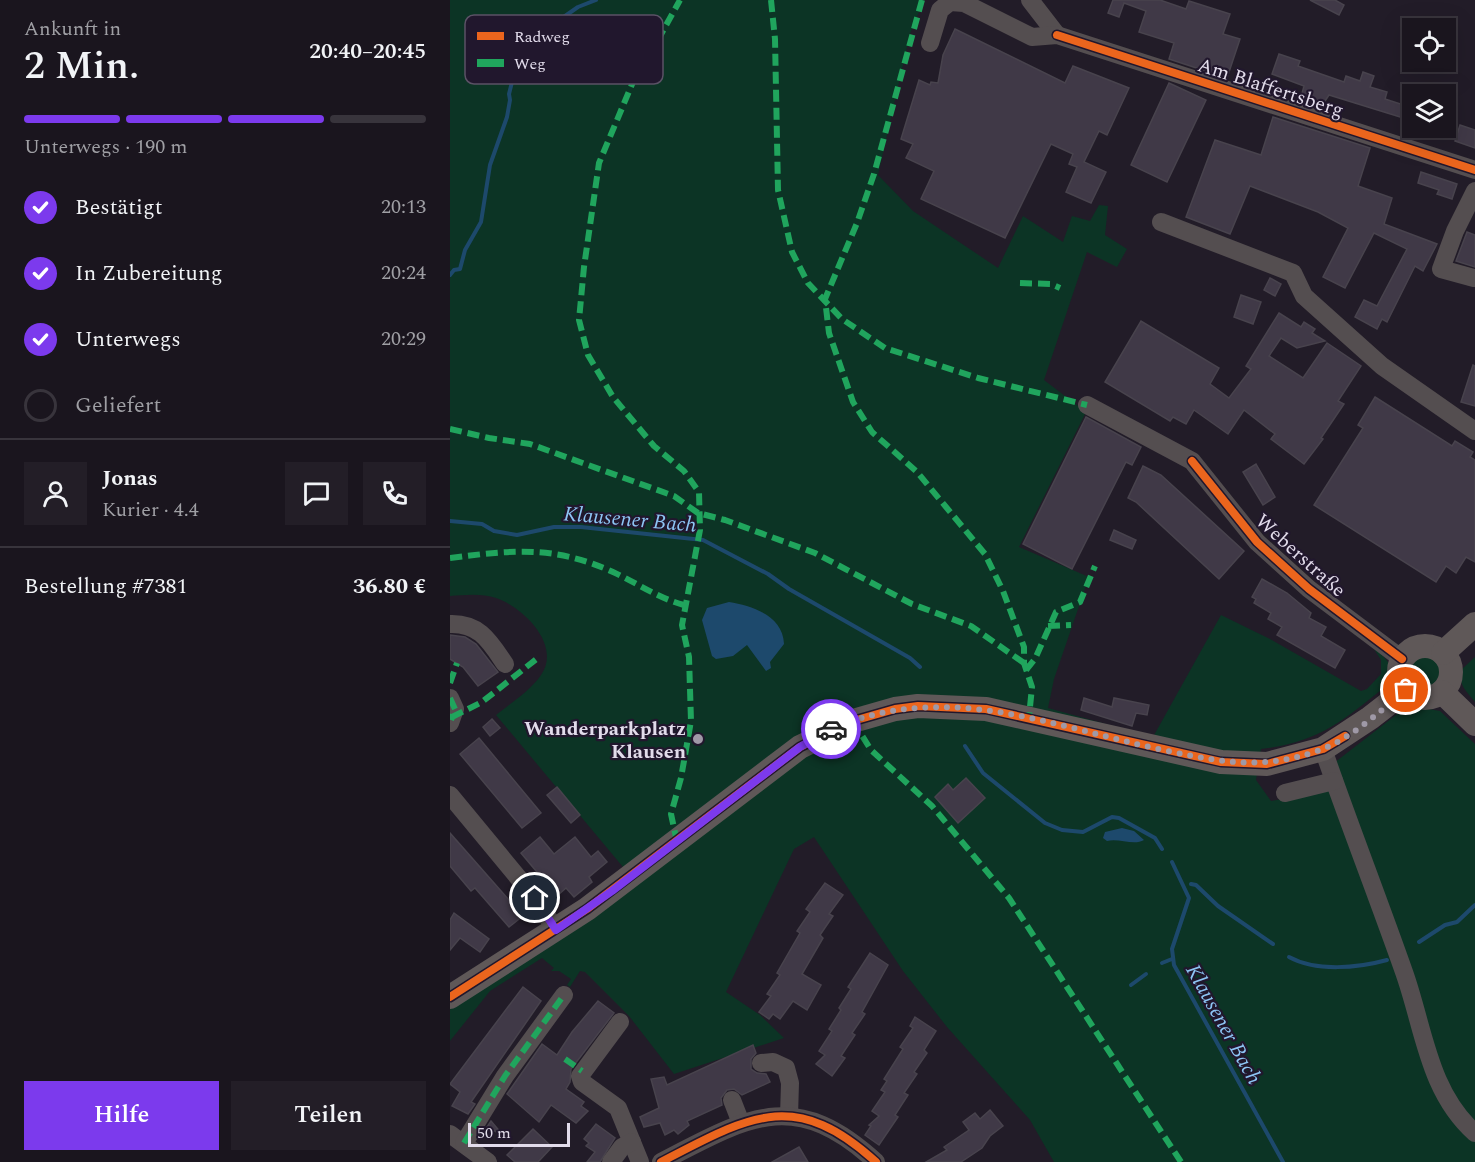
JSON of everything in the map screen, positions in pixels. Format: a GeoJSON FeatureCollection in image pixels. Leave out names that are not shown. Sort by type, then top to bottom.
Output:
{"type":"FeatureCollection","features":[{"type":"Feature","properties":{"kind":"main road"},"geometry":{"type":"LineString","coordinates":[[1443,653],[1475,624]]}},
{"type":"Feature","properties":{"kind":"main road"},"geometry":{"type":"LineString","coordinates":[[1424,645],[1443,653],[1451,668],[1447,686],[1442,692],[1427,698],[1419,698],[1406,690],[1399,675],[1402,659],[1411,649],[1424,645]]}},
{"type":"Feature","properties":{"kind":"main road"},"geometry":{"type":"LineString","coordinates":[[450,997],[556,930],[612,891],[800,747],[843,724],[895,709],[951,706],[986,709],[1221,762],[1267,764],[1323,749],[1370,718],[1406,690]]}},
{"type":"Feature","properties":{"kind":"main road"},"geometry":{"type":"LineString","coordinates":[[1442,692],[1475,724]]}},
{"type":"Feature","properties":{"kind":"street"},"geometry":{"type":"LineString","coordinates":[[1030,0],[1057,35]]}},
{"type":"Feature","properties":{"kind":"street","name":"Am Blaffertsberg"},"geometry":{"type":"LineString","coordinates":[[930,43],[940,10],[950,2],[964,3],[1032,37],[1057,35],[1475,170]]}},
{"type":"Feature","properties":{"kind":"street"},"geometry":{"type":"LineString","coordinates":[[1474,278],[1441,269],[1455,231],[1475,191]]}},
{"type":"Feature","properties":{"kind":"street"},"geometry":{"type":"LineString","coordinates":[[1161,222],[1293,273],[1304,296],[1382,366],[1475,431]]}},
{"type":"Feature","properties":{"kind":"street","name":"Weberstraße"},"geometry":{"type":"LineString","coordinates":[[1087,405],[1192,460],[1257,542],[1309,590],[1402,659]]}},
{"type":"Feature","properties":{"kind":"street"},"geometry":{"type":"LineString","coordinates":[[450,624],[473,627],[486,636],[505,664]]}},
{"type":"Feature","properties":{"kind":"street"},"geometry":{"type":"LineString","coordinates":[[450,698],[454,709],[450,723]]}},
{"type":"Feature","properties":{"kind":"street"},"geometry":{"type":"LineString","coordinates":[[1323,749],[1406,975],[1436,1079],[1454,1109],[1475,1133]]}},
{"type":"Feature","properties":{"kind":"street"},"geometry":{"type":"LineString","coordinates":[[1285,793],[1334,781]]}},
{"type":"Feature","properties":{"kind":"street"},"geometry":{"type":"LineString","coordinates":[[450,795],[535,898],[556,930]]}},
{"type":"Feature","properties":{"kind":"street"},"geometry":{"type":"LineString","coordinates":[[488,1162],[457,1138],[564,995]]}},
{"type":"Feature","properties":{"kind":"street"},"geometry":{"type":"LineString","coordinates":[[620,1022],[580,1076],[582,1082],[618,1108],[640,1162]]}},
{"type":"Feature","properties":{"kind":"street"},"geometry":{"type":"LineString","coordinates":[[761,1063],[773,1062],[786,1068],[790,1083],[789,1116]]}},
{"type":"Feature","properties":{"kind":"street"},"geometry":{"type":"LineString","coordinates":[[732,1100],[741,1123]]}},
{"type":"Feature","properties":{"kind":"street"},"geometry":{"type":"LineString","coordinates":[[661,1162],[741,1123],[760,1117],[789,1116],[817,1121],[835,1130],[876,1162]]}},
{"type":"Feature","properties":{"kind":"street"},"geometry":{"type":"LineString","coordinates":[[611,1162],[622,1147],[632,1142]]}},
{"type":"Feature","properties":{"kind":"green space"},"geometry":{"type":"Polygon","coordinates":[[[450,0],[924,0],[910,34],[878,175],[913,211],[998,268],[1023,216],[1063,242],[1072,216],[1090,221],[1099,205],[1108,206],[1105,235],[1127,249],[1117,267],[1087,252],[1044,380],[1086,412],[1019,547],[1089,577],[1054,679],[1048,708],[1153,737],[1221,615],[1270,639],[1361,691],[1367,689],[1381,674],[1381,660],[1374,649],[1390,665],[1389,681],[1385,687],[1342,720],[1314,736],[1281,746],[1261,749],[1256,780],[1271,801],[1333,790],[1334,763],[1405,708],[1412,706],[1440,711],[1475,744],[1475,1162],[1054,1162],[1030,1120],[947,1027],[903,971],[814,837],[794,849],[726,992],[760,1015],[784,1038],[674,1074],[629,1016],[585,972],[580,971],[570,987],[567,985],[571,979],[559,971],[551,971],[554,968],[542,958],[490,991],[450,1041],[450,1008],[623,867],[496,715],[526,692],[541,675],[546,663],[547,652],[536,629],[528,618],[507,603],[491,596],[450,596],[450,0]]]}},
{"type":"Feature","properties":{"kind":"green space"},"geometry":{"type":"Polygon","coordinates":[[[1424,655],[1435,660],[1440,671],[1435,682],[1424,687],[1413,682],[1408,671],[1413,660],[1424,655]]]}},
{"type":"Feature","properties":{"kind":"green space"},"geometry":{"type":"Polygon","coordinates":[[[1475,657],[1475,702],[1464,688],[1460,671],[1475,657]]]}},
{"type":"Feature","properties":{"kind":"water"},"geometry":{"type":"Polygon","coordinates":[[[729,602],[757,610],[772,619],[778,626],[784,644],[770,662],[771,668],[766,671],[747,645],[733,656],[716,659],[712,656],[702,620],[707,608],[729,602]]]}},
{"type":"Feature","properties":{"kind":"water"},"geometry":{"type":"Polygon","coordinates":[[[1122,828],[1134,831],[1144,840],[1140,842],[1107,841],[1103,838],[1105,832],[1122,828]]]}},
{"type":"Feature","properties":{"kind":"building"},"geometry":{"type":"Polygon","coordinates":[[[1113,0],[1160,0],[1186,9],[1189,1],[1230,14],[1223,34],[1240,39],[1227,78],[1169,59],[1174,43],[1139,32],[1146,11],[1124,3],[1119,17],[1108,13],[1113,0]]]}},
{"type":"Feature","properties":{"kind":"building"},"geometry":{"type":"Polygon","coordinates":[[[1310,0],[1335,0],[1344,5],[1339,15],[1310,0]]]}},
{"type":"Feature","properties":{"kind":"building"},"geometry":{"type":"Polygon","coordinates":[[[955,29],[1065,83],[1073,66],[1129,88],[1107,135],[1099,131],[1084,162],[1106,172],[1091,203],[1066,192],[1077,167],[1069,164],[1073,154],[1051,144],[1005,238],[921,199],[934,171],[906,158],[913,144],[901,139],[919,80],[930,85],[931,82],[938,83],[943,55],[955,29]]]}},
{"type":"Feature","properties":{"kind":"building"},"geometry":{"type":"Polygon","coordinates":[[[1279,54],[1300,61],[1298,66],[1344,82],[1346,76],[1360,81],[1363,72],[1374,76],[1370,87],[1387,92],[1385,99],[1402,104],[1402,118],[1329,95],[1323,104],[1301,97],[1304,86],[1272,74],[1279,54]]]}},
{"type":"Feature","properties":{"kind":"building"},"geometry":{"type":"Polygon","coordinates":[[[1169,83],[1206,100],[1167,182],[1131,165],[1169,83]]]}},
{"type":"Feature","properties":{"kind":"building"},"geometry":{"type":"Polygon","coordinates":[[[1273,117],[1370,148],[1358,186],[1392,198],[1384,224],[1437,244],[1423,271],[1415,266],[1387,322],[1382,319],[1377,329],[1355,317],[1364,300],[1377,306],[1407,249],[1374,233],[1345,288],[1323,277],[1348,228],[1318,212],[1250,186],[1230,234],[1186,217],[1215,140],[1261,155],[1273,117]]]}},
{"type":"Feature","properties":{"kind":"building"},"geometry":{"type":"Polygon","coordinates":[[[1460,125],[1475,130],[1475,148],[1455,141],[1460,125]]]}},
{"type":"Feature","properties":{"kind":"building"},"geometry":{"type":"Polygon","coordinates":[[[1421,172],[1457,184],[1452,199],[1437,194],[1439,190],[1418,183],[1421,172]]]}},
{"type":"Feature","properties":{"kind":"building"},"geometry":{"type":"Polygon","coordinates":[[[1467,232],[1475,235],[1475,267],[1456,261],[1467,232]]]}},
{"type":"Feature","properties":{"kind":"building"},"geometry":{"type":"Polygon","coordinates":[[[1270,278],[1281,284],[1275,296],[1264,290],[1270,278]]]}},
{"type":"Feature","properties":{"kind":"building"},"geometry":{"type":"Polygon","coordinates":[[[1241,295],[1261,302],[1253,324],[1234,317],[1241,295]]]}},
{"type":"Feature","properties":{"kind":"building"},"geometry":{"type":"Polygon","coordinates":[[[1279,313],[1301,327],[1304,322],[1315,329],[1312,333],[1325,341],[1297,348],[1281,338],[1269,356],[1303,378],[1327,343],[1361,366],[1338,401],[1344,404],[1321,438],[1323,439],[1304,464],[1271,439],[1275,434],[1244,410],[1228,434],[1194,410],[1186,424],[1173,417],[1170,421],[1105,382],[1141,321],[1219,368],[1210,384],[1229,398],[1251,369],[1246,366],[1279,313]]]}},
{"type":"Feature","properties":{"kind":"building"},"geometry":{"type":"Polygon","coordinates":[[[1473,365],[1475,366],[1475,406],[1461,402],[1473,365]]]}},
{"type":"Feature","properties":{"kind":"building"},"geometry":{"type":"Polygon","coordinates":[[[1375,397],[1452,446],[1455,441],[1473,452],[1470,457],[1475,460],[1475,562],[1466,557],[1456,573],[1446,566],[1436,582],[1314,505],[1363,428],[1358,425],[1375,397]]]}},
{"type":"Feature","properties":{"kind":"building"},"geometry":{"type":"Polygon","coordinates":[[[1086,417],[1141,447],[1132,465],[1126,462],[1072,569],[1023,544],[1086,417]]]}},
{"type":"Feature","properties":{"kind":"building"},"geometry":{"type":"Polygon","coordinates":[[[1256,464],[1275,497],[1263,505],[1243,472],[1256,464]]]}},
{"type":"Feature","properties":{"kind":"building"},"geometry":{"type":"Polygon","coordinates":[[[1143,466],[1161,475],[1244,551],[1219,579],[1136,502],[1128,498],[1143,466]]]}},
{"type":"Feature","properties":{"kind":"building"},"geometry":{"type":"Polygon","coordinates":[[[1114,530],[1136,540],[1132,549],[1110,540],[1114,530]]]}},
{"type":"Feature","properties":{"kind":"building"},"geometry":{"type":"Polygon","coordinates":[[[1262,579],[1287,593],[1311,613],[1309,618],[1326,627],[1321,636],[1345,650],[1335,668],[1277,635],[1282,627],[1268,619],[1271,613],[1254,603],[1256,599],[1252,597],[1262,579]]]}},
{"type":"Feature","properties":{"kind":"building"},"geometry":{"type":"Polygon","coordinates":[[[450,635],[465,637],[476,644],[498,672],[478,686],[463,667],[450,659],[450,635]]]}},
{"type":"Feature","properties":{"kind":"building"},"geometry":{"type":"Polygon","coordinates":[[[1084,698],[1112,707],[1114,698],[1149,705],[1147,715],[1136,713],[1132,726],[1081,710],[1084,698]]]}},
{"type":"Feature","properties":{"kind":"building"},"geometry":{"type":"Polygon","coordinates":[[[492,719],[500,728],[490,736],[483,727],[492,719]]]}},
{"type":"Feature","properties":{"kind":"building"},"geometry":{"type":"Polygon","coordinates":[[[479,738],[541,813],[522,828],[460,754],[479,738]]]}},
{"type":"Feature","properties":{"kind":"building"},"geometry":{"type":"Polygon","coordinates":[[[966,778],[985,798],[958,823],[935,797],[948,784],[953,790],[966,778]]]}},
{"type":"Feature","properties":{"kind":"building"},"geometry":{"type":"Polygon","coordinates":[[[557,787],[580,815],[571,823],[547,795],[557,787]]]}},
{"type":"Feature","properties":{"kind":"building"},"geometry":{"type":"Polygon","coordinates":[[[450,833],[523,916],[509,927],[475,888],[471,891],[450,866],[450,833]]]}},
{"type":"Feature","properties":{"kind":"building"},"geometry":{"type":"Polygon","coordinates":[[[540,837],[554,854],[575,837],[591,857],[598,851],[607,862],[589,877],[592,882],[574,897],[566,888],[557,896],[521,853],[540,837]]]}},
{"type":"Feature","properties":{"kind":"building"},"geometry":{"type":"Polygon","coordinates":[[[825,883],[843,895],[829,914],[833,916],[820,935],[823,938],[802,974],[821,985],[807,1010],[793,1001],[780,1019],[773,1014],[769,1019],[759,1012],[771,996],[767,994],[780,975],[777,973],[800,933],[797,931],[810,912],[806,909],[825,883]]]}},
{"type":"Feature","properties":{"kind":"building"},"geometry":{"type":"Polygon","coordinates":[[[454,913],[489,939],[480,952],[460,938],[450,950],[450,920],[454,913]]]}},
{"type":"Feature","properties":{"kind":"building"},"geometry":{"type":"Polygon","coordinates":[[[870,953],[888,965],[862,1012],[865,1014],[852,1033],[855,1035],[841,1056],[845,1058],[832,1076],[816,1064],[825,1055],[819,1051],[832,1031],[829,1029],[851,989],[848,987],[870,953]]]}},
{"type":"Feature","properties":{"kind":"building"},"geometry":{"type":"Polygon","coordinates":[[[523,987],[541,1001],[471,1102],[475,1104],[468,1114],[452,1106],[460,1092],[450,1084],[523,987]]]}},
{"type":"Feature","properties":{"kind":"building"},"geometry":{"type":"Polygon","coordinates":[[[598,1001],[614,1013],[571,1069],[570,1082],[566,1089],[584,1102],[581,1106],[588,1111],[576,1123],[551,1105],[539,1122],[507,1094],[542,1044],[557,1055],[572,1032],[598,1001]]]}},
{"type":"Feature","properties":{"kind":"building"},"geometry":{"type":"Polygon","coordinates":[[[915,1017],[936,1031],[924,1050],[927,1053],[914,1072],[917,1074],[904,1093],[908,1095],[895,1115],[898,1117],[879,1145],[865,1135],[871,1126],[869,1125],[879,1116],[872,1111],[885,1092],[881,1090],[887,1081],[884,1079],[903,1049],[900,1047],[913,1028],[910,1026],[915,1017]]]}},
{"type":"Feature","properties":{"kind":"building"},"geometry":{"type":"Polygon","coordinates":[[[753,1045],[756,1053],[751,1059],[751,1069],[757,1073],[766,1074],[770,1082],[742,1095],[734,1089],[727,1090],[721,1098],[722,1105],[687,1121],[689,1125],[678,1134],[674,1130],[665,1135],[660,1123],[644,1127],[640,1117],[659,1108],[651,1079],[664,1077],[667,1085],[753,1045]]]}},
{"type":"Feature","properties":{"kind":"building"},"geometry":{"type":"Polygon","coordinates":[[[990,1110],[1003,1126],[990,1136],[982,1148],[961,1162],[926,1162],[947,1150],[944,1147],[969,1130],[963,1122],[975,1113],[980,1119],[990,1110]]]}},
{"type":"Feature","properties":{"kind":"building"},"geometry":{"type":"Polygon","coordinates":[[[491,1121],[502,1134],[502,1135],[487,1127],[491,1121]]]}},
{"type":"Feature","properties":{"kind":"building"},"geometry":{"type":"Polygon","coordinates":[[[596,1124],[615,1138],[600,1162],[587,1162],[595,1152],[586,1146],[589,1143],[584,1139],[596,1124]]]}},
{"type":"Feature","properties":{"kind":"building"},"geometry":{"type":"Polygon","coordinates":[[[533,1129],[552,1147],[538,1162],[515,1162],[507,1155],[533,1129]]]}},
{"type":"Feature","properties":{"kind":"building"},"geometry":{"type":"Polygon","coordinates":[[[799,1147],[808,1162],[772,1162],[799,1147]]]}},
{"type":"Feature","properties":{"kind":"waterway"},"geometry":{"type":"LineString","coordinates":[[566,15],[578,7],[596,0]]}},
{"type":"Feature","properties":{"kind":"waterway"},"geometry":{"type":"LineString","coordinates":[[450,275],[454,270],[460,269],[465,250],[481,222],[490,165],[507,117],[512,84]]}},
{"type":"Feature","properties":{"kind":"waterway","name":"Klausener Bach"},"geometry":{"type":"LineString","coordinates":[[450,521],[482,524],[494,531],[517,535],[554,527],[581,527],[703,540],[768,574],[789,589],[910,658],[920,667]]}},
{"type":"Feature","properties":{"kind":"waterway","name":"Klausener Bach"},"geometry":{"type":"LineString","coordinates":[[965,746],[983,773],[1045,823],[1062,830],[1083,832],[1112,817],[1119,818],[1155,838],[1162,849]]}},
{"type":"Feature","properties":{"kind":"waterway","name":"Klausener Bach"},"geometry":{"type":"LineString","coordinates":[[1172,862],[1189,898],[1172,949],[1174,965],[1283,1162]]}},
{"type":"Feature","properties":{"kind":"waterway"},"geometry":{"type":"LineString","coordinates":[[1191,884],[1196,885],[1218,906],[1273,944]]}},
{"type":"Feature","properties":{"kind":"waterway"},"geometry":{"type":"LineString","coordinates":[[1419,942],[1445,925],[1457,922],[1475,905]]}},
{"type":"Feature","properties":{"kind":"waterway"},"geometry":{"type":"LineString","coordinates":[[1289,957],[1324,967],[1350,967],[1387,960]]}},
{"type":"Feature","properties":{"kind":"waterway"},"geometry":{"type":"LineString","coordinates":[[1162,963],[1172,959]]}},
{"type":"Feature","properties":{"kind":"waterway"},"geometry":{"type":"LineString","coordinates":[[1131,985],[1146,974]]}},
{"type":"Feature","properties":{"kind":"marked path"},"geometry":{"type":"LineString","coordinates":[[663,31],[680,0]]}},
{"type":"Feature","properties":{"kind":"marked path"},"geometry":{"type":"LineString","coordinates":[[771,0],[775,39],[778,190],[792,252],[808,283],[842,319],[885,348],[978,378],[1087,405]]}},
{"type":"Feature","properties":{"kind":"marked path"},"geometry":{"type":"LineString","coordinates":[[922,0],[874,174],[857,223],[825,299],[829,333],[853,402],[872,432],[917,472],[985,554],[1003,591],[1024,647],[1024,663],[1032,687],[1029,717]]}},
{"type":"Feature","properties":{"kind":"marked path"},"geometry":{"type":"LineString","coordinates":[[632,84],[599,163],[579,320],[588,355],[613,397],[654,446],[684,471],[699,492],[700,530],[682,625],[689,657],[691,721],[681,778],[671,814],[677,842]]}},
{"type":"Feature","properties":{"kind":"marked path"},"geometry":{"type":"LineString","coordinates":[[1020,283],[1051,284],[1060,288]]}},
{"type":"Feature","properties":{"kind":"marked path"},"geometry":{"type":"LineString","coordinates":[[450,429],[530,444],[674,496],[698,513],[725,520],[815,553],[912,604],[971,626],[1024,663]]}},
{"type":"Feature","properties":{"kind":"marked path"},"geometry":{"type":"LineString","coordinates":[[450,558],[513,552],[571,557],[613,572],[656,594],[684,605]]}},
{"type":"Feature","properties":{"kind":"marked path"},"geometry":{"type":"LineString","coordinates":[[1026,670],[1035,659],[1056,612],[1080,602],[1095,566]]}},
{"type":"Feature","properties":{"kind":"marked path"},"geometry":{"type":"LineString","coordinates":[[1048,626],[1071,625]]}},
{"type":"Feature","properties":{"kind":"marked path"},"geometry":{"type":"LineString","coordinates":[[452,717],[482,702],[539,657]]}},
{"type":"Feature","properties":{"kind":"marked path"},"geometry":{"type":"LineString","coordinates":[[450,683],[457,663]]}},
{"type":"Feature","properties":{"kind":"marked path"},"geometry":{"type":"LineString","coordinates":[[450,698],[455,709],[451,720]]}},
{"type":"Feature","properties":{"kind":"marked path"},"geometry":{"type":"LineString","coordinates":[[853,721],[871,750],[932,806],[1009,898],[1181,1162]]}},
{"type":"Feature","properties":{"kind":"marked path"},"geometry":{"type":"LineString","coordinates":[[464,1143],[505,1076],[564,995]]}},
{"type":"Feature","properties":{"kind":"marked path"},"geometry":{"type":"LineString","coordinates":[[565,1059],[582,1071]]}},
{"type":"Feature","properties":{"kind":"cycle path"},"geometry":{"type":"LineString","coordinates":[[1057,35],[1475,170]]}},
{"type":"Feature","properties":{"kind":"cycle path"},"geometry":{"type":"LineString","coordinates":[[1192,461],[1257,542],[1309,589],[1402,659]]}},
{"type":"Feature","properties":{"kind":"cycle path"},"geometry":{"type":"LineString","coordinates":[[450,997],[587,909],[800,747],[853,721],[895,709],[918,706],[986,709],[1221,762],[1267,764],[1323,749],[1345,736]]}},
{"type":"Feature","properties":{"kind":"cycle path"},"geometry":{"type":"LineString","coordinates":[[661,1162],[720,1132],[746,1122],[770,1117],[795,1117],[820,1124],[847,1139],[876,1162]]}},
{"type":"Feature","properties":{"kind":"way so far"},"geometry":{"type":"LineString","coordinates":[[831,729],[895,709],[951,706],[986,709],[1029,717],[1112,740],[1221,762],[1267,764],[1323,749],[1345,736],[1406,690]]}},
{"type":"Feature","properties":{"kind":"place","name":"Wanderparkplatz Klausen"},"geometry":{"type":"Point","coordinates":[698,739]}},
{"type":"Feature","properties":{"kind":"route"},"geometry":{"type":"LineString","coordinates":[[535,898],[556,930],[677,842],[746,786],[800,747],[831,729]]}}]}
